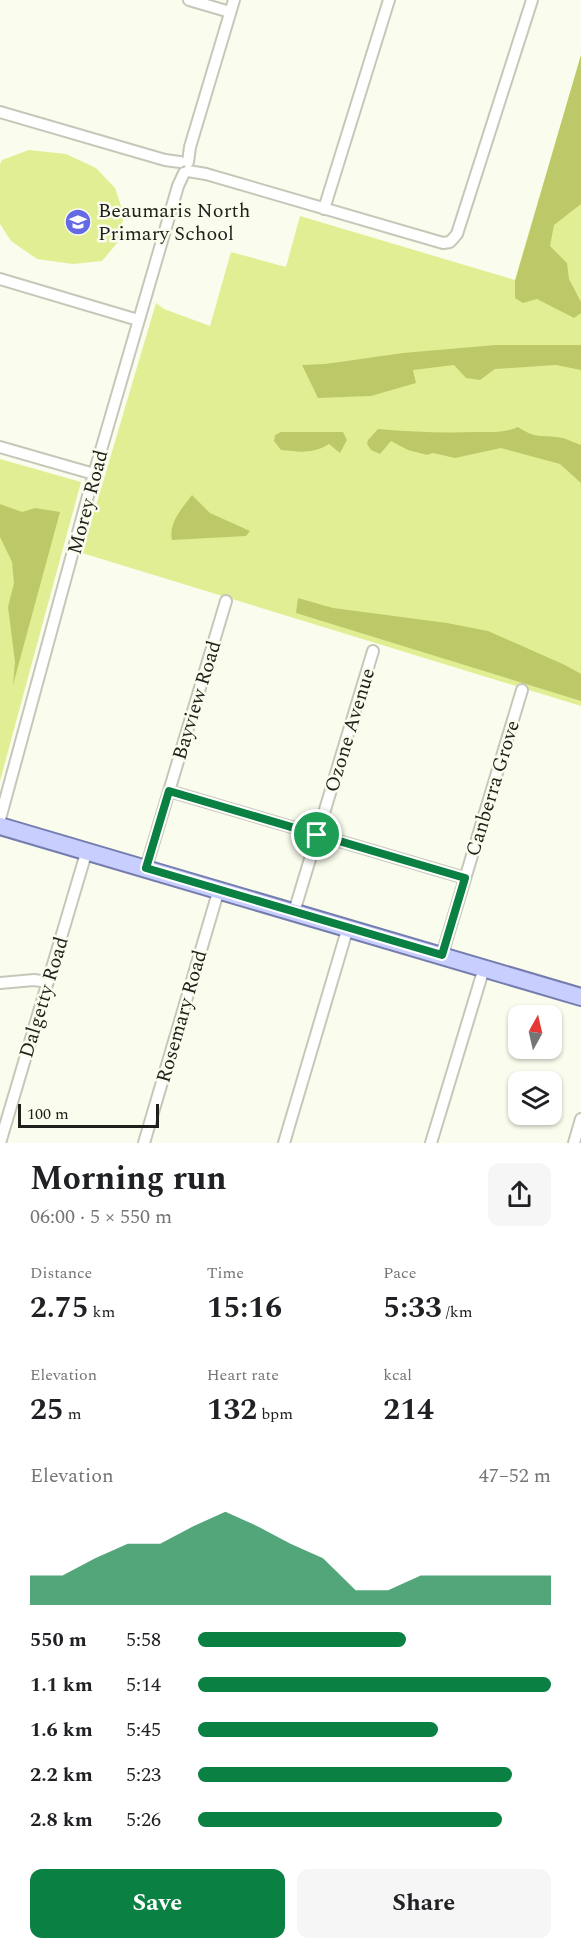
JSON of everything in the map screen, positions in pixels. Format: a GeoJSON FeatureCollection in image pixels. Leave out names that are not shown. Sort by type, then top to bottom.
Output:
{"type":"FeatureCollection","features":[{"type":"Feature","properties":{"kind":"main road"},"geometry":{"type":"LineString","coordinates":[[0,826],[484,968],[580,992]]}},
{"type":"Feature","properties":{"kind":"street"},"geometry":{"type":"LineString","coordinates":[[189,0],[230,12]]}},
{"type":"Feature","properties":{"kind":"street","name":"Morey Road"},"geometry":{"type":"LineString","coordinates":[[0,819],[138,320],[234,0]]}},
{"type":"Feature","properties":{"kind":"street"},"geometry":{"type":"LineString","coordinates":[[324,209],[389,0]]}},
{"type":"Feature","properties":{"kind":"street"},"geometry":{"type":"LineString","coordinates":[[0,112],[324,209],[443,243],[450,242],[456,234],[532,0]]}},
{"type":"Feature","properties":{"kind":"street"},"geometry":{"type":"LineString","coordinates":[[0,279],[138,320]]}},
{"type":"Feature","properties":{"kind":"street"},"geometry":{"type":"LineString","coordinates":[[0,447],[94,474]]}},
{"type":"Feature","properties":{"kind":"street","name":"Bayview Road"},"geometry":{"type":"LineString","coordinates":[[146,868],[226,601]]}},
{"type":"Feature","properties":{"kind":"street","name":"Ozone Avenue"},"geometry":{"type":"LineString","coordinates":[[294,912],[373,651]]}},
{"type":"Feature","properties":{"kind":"street","name":"Canberra Grove"},"geometry":{"type":"LineString","coordinates":[[442,955],[522,690]]}},
{"type":"Feature","properties":{"kind":"street"},"geometry":{"type":"LineString","coordinates":[[169,791],[465,878]]}},
{"type":"Feature","properties":{"kind":"street","name":"Dalgetty Road"},"geometry":{"type":"LineString","coordinates":[[0,1143],[87,850]]}},
{"type":"Feature","properties":{"kind":"street","name":"Rosemary Road"},"geometry":{"type":"LineString","coordinates":[[144,1143],[219,889]]}},
{"type":"Feature","properties":{"kind":"street"},"geometry":{"type":"LineString","coordinates":[[284,1143],[348,927]]}},
{"type":"Feature","properties":{"kind":"street"},"geometry":{"type":"LineString","coordinates":[[431,1143],[484,968]]}},
{"type":"Feature","properties":{"kind":"street"},"geometry":{"type":"LineString","coordinates":[[0,983],[34,980],[48,982]]}},
{"type":"Feature","properties":{"kind":"street"},"geometry":{"type":"LineString","coordinates":[[574,1143],[581,1119]]}},
{"type":"Feature","properties":{"kind":"green space"},"geometry":{"type":"Polygon","coordinates":[[[581,55],[581,706],[82,553],[156,303],[164,309],[210,326],[231,252],[286,267],[300,216],[515,280],[581,55]]]}},
{"type":"Feature","properties":{"kind":"green space"},"geometry":{"type":"Polygon","coordinates":[[[581,55],[581,204],[554,225],[550,246],[567,263],[569,279],[581,302],[581,313],[574,318],[537,299],[523,303],[515,298],[515,281],[581,55]]]}},
{"type":"Feature","properties":{"kind":"green space"},"geometry":{"type":"Polygon","coordinates":[[[29,150],[66,154],[96,168],[115,188],[124,215],[118,242],[102,261],[73,264],[37,259],[11,241],[0,224],[0,164],[2,160],[29,150]]]}},
{"type":"Feature","properties":{"kind":"green space"},"geometry":{"type":"Polygon","coordinates":[[[495,345],[581,345],[581,370],[556,365],[495,369],[480,380],[466,378],[454,365],[413,370],[416,383],[371,396],[318,398],[302,365],[403,353],[495,345]]]}},
{"type":"Feature","properties":{"kind":"green space"},"geometry":{"type":"Polygon","coordinates":[[[518,427],[535,435],[567,439],[581,445],[581,483],[560,464],[501,448],[455,458],[408,450],[391,441],[380,454],[371,450],[367,444],[378,429],[492,432],[518,427]]]}},
{"type":"Feature","properties":{"kind":"green space"},"geometry":{"type":"Polygon","coordinates":[[[281,432],[343,432],[347,440],[340,453],[329,444],[312,451],[281,450],[274,441],[275,435],[281,432]]]}},
{"type":"Feature","properties":{"kind":"green space"},"geometry":{"type":"Polygon","coordinates":[[[0,459],[81,482],[0,781],[0,459]]]}},
{"type":"Feature","properties":{"kind":"green space"},"geometry":{"type":"Polygon","coordinates":[[[192,495],[210,513],[250,531],[246,536],[172,540],[174,521],[192,495]]]}},
{"type":"Feature","properties":{"kind":"green space"},"geometry":{"type":"Polygon","coordinates":[[[0,504],[22,512],[35,508],[60,512],[13,685],[15,662],[8,607],[14,583],[12,562],[0,537],[0,504]]]}},
{"type":"Feature","properties":{"kind":"green space"},"geometry":{"type":"Polygon","coordinates":[[[298,598],[333,608],[447,623],[488,631],[581,674],[581,701],[296,613],[298,598]]]}},
{"type":"Feature","properties":{"kind":"place","name":"Beaumaris North Primary School"},"geometry":{"type":"Point","coordinates":[78,222]}},
{"type":"Feature","properties":{"kind":"route"},"geometry":{"type":"LineString","coordinates":[[169,791],[317,835],[465,878],[442,955],[146,868],[169,791]]}}]}
